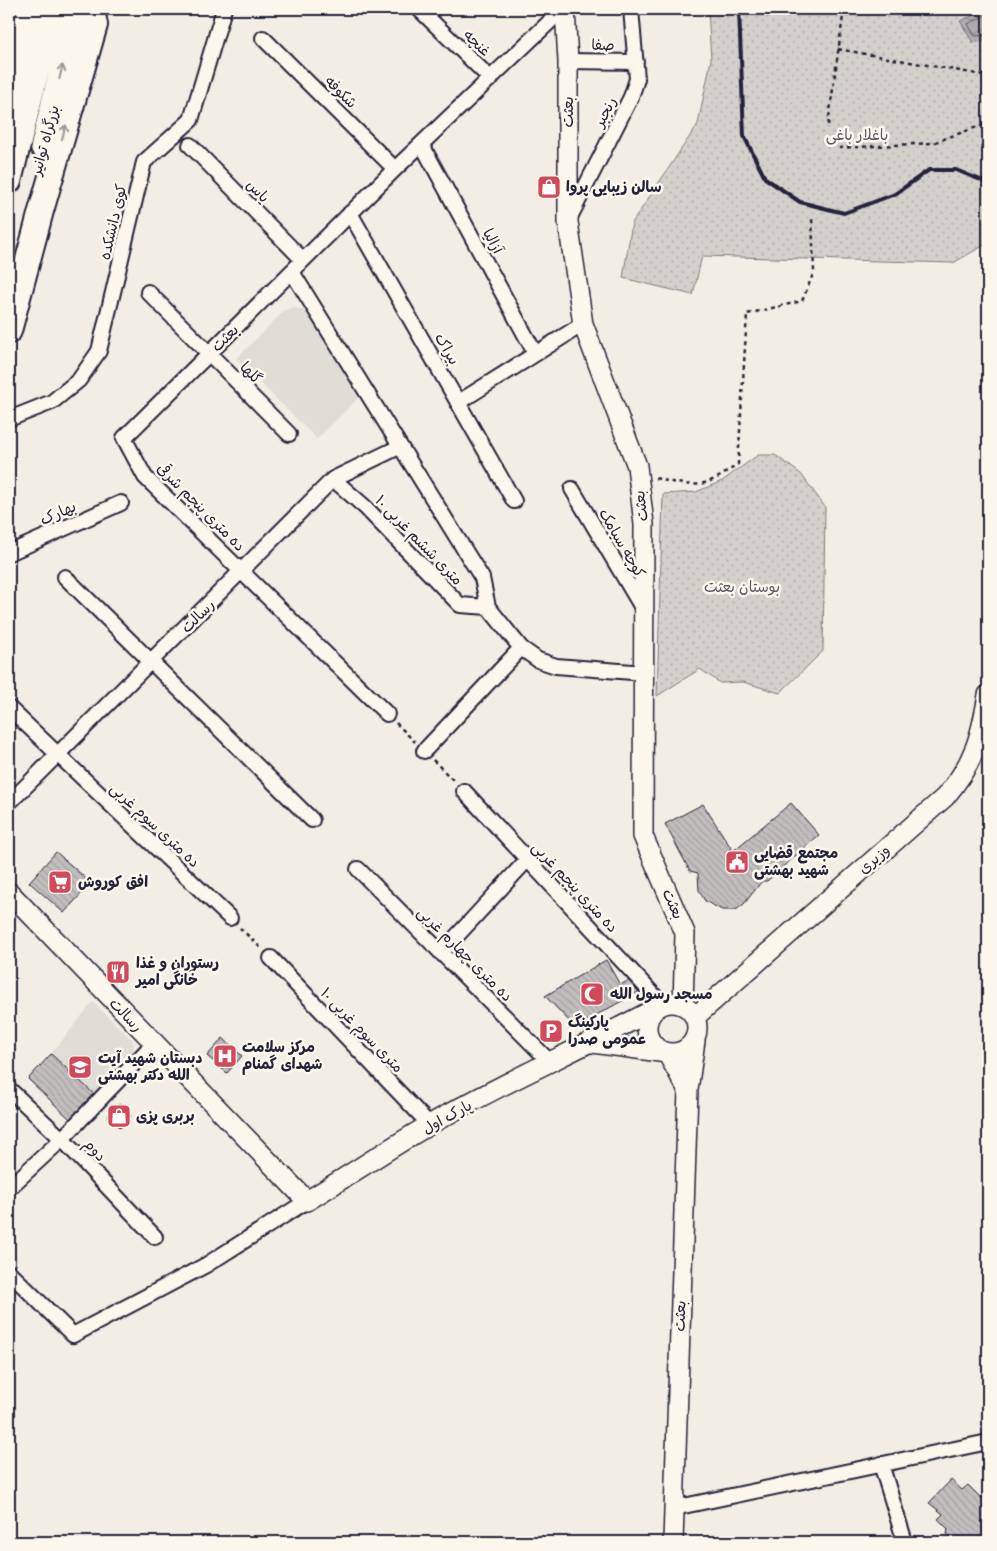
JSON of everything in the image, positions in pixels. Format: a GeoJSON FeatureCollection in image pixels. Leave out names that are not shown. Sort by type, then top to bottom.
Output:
{"type":"FeatureCollection","features":[{"type":"Feature","properties":{"kind":"highway"},"geometry":{"type":"LineString","coordinates":[[9,93],[30,9]]}},
{"type":"Feature","properties":{"kind":"highway","name":"بزرگراه توانیر"},"geometry":{"type":"LineString","coordinates":[[9,181],[52,9]]}},
{"type":"Feature","properties":{"kind":"highway","name":"بزرگراه توانیر"},"geometry":{"type":"LineString","coordinates":[[9,272],[48,130],[73,22],[81,9]]}},
{"type":"Feature","properties":{"kind":"highway"},"geometry":{"type":"LineString","coordinates":[[9,331],[41,211],[95,25],[92,9]]}},
{"type":"Feature","properties":{"kind":"main road","name":"بعثت"},"geometry":{"type":"LineString","coordinates":[[564,9],[568,61],[568,222],[583,324],[638,473],[644,524],[643,836],[685,933],[689,1011]]}},
{"type":"Feature","properties":{"kind":"main road","name":"وزیری"},"geometry":{"type":"LineString","coordinates":[[689,1011],[945,797],[962,778],[972,759],[982,734],[988,695]]}},
{"type":"Feature","properties":{"kind":"main road","name":"رسالت"},"geometry":{"type":"LineString","coordinates":[[9,892],[307,1201]]}},
{"type":"Feature","properties":{"kind":"main road"},"geometry":{"type":"LineString","coordinates":[[592,1043],[667,1053],[683,1051],[695,1040],[698,1033],[689,1011],[674,1003],[660,1006],[648,1021],[647,1029],[653,1045],[667,1053],[688,1090]]}},
{"type":"Feature","properties":{"kind":"main road","name":"پارک اول"},"geometry":{"type":"LineString","coordinates":[[307,1201],[430,1125],[550,1062],[592,1043],[660,1006]]}},
{"type":"Feature","properties":{"kind":"main road","name":"بعثت"},"geometry":{"type":"LineString","coordinates":[[673,1542],[688,1090],[695,1040]]}},
{"type":"Feature","properties":{"kind":"street","name":"کوی دانشکده"},"geometry":{"type":"LineString","coordinates":[[9,419],[52,402],[79,380],[99,350],[144,162],[191,120],[224,9]]}},
{"type":"Feature","properties":{"kind":"street","name":"غنچه"},"geometry":{"type":"LineString","coordinates":[[420,9],[491,79]]}},
{"type":"Feature","properties":{"kind":"street","name":"بعثت"},"geometry":{"type":"LineString","coordinates":[[124,438],[395,169],[564,9]]}},
{"type":"Feature","properties":{"kind":"street","name":"رنجبر"},"geometry":{"type":"LineString","coordinates":[[568,222],[631,97],[637,79],[631,9]]}},
{"type":"Feature","properties":{"kind":"street","name":"شکوفه"},"geometry":{"type":"LineString","coordinates":[[263,38],[395,169]]}},
{"type":"Feature","properties":{"kind":"street","name":"صفا"},"geometry":{"type":"LineString","coordinates":[[568,61],[636,62]]}},
{"type":"Feature","properties":{"kind":"street","name":"یاس"},"geometry":{"type":"LineString","coordinates":[[190,145],[304,260]]}},
{"type":"Feature","properties":{"kind":"street","name":"آزالیا"},"geometry":{"type":"LineString","coordinates":[[422,145],[535,353]]}},
{"type":"Feature","properties":{"kind":"street","name":"بیراک"},"geometry":{"type":"LineString","coordinates":[[350,213],[514,501]]}},
{"type":"Feature","properties":{"kind":"street"},"geometry":{"type":"LineString","coordinates":[[292,272],[482,578],[488,607],[521,648],[538,660],[556,666],[645,672]]}},
{"type":"Feature","properties":{"kind":"street","name":"گلها"},"geometry":{"type":"LineString","coordinates":[[148,292],[289,434]]}},
{"type":"Feature","properties":{"kind":"street"},"geometry":{"type":"LineString","coordinates":[[459,402],[583,324]]}},
{"type":"Feature","properties":{"kind":"street","name":"ده متری پنجم شرقی"},"geometry":{"type":"LineString","coordinates":[[124,438],[145,476],[242,571]]}},
{"type":"Feature","properties":{"kind":"street","name":"رسالت"},"geometry":{"type":"LineString","coordinates":[[9,803],[333,479],[400,447]]}},
{"type":"Feature","properties":{"kind":"street","name":"۱۰ متری ششم غربی"},"geometry":{"type":"LineString","coordinates":[[333,479],[366,507],[460,604],[488,607]]}},
{"type":"Feature","properties":{"kind":"street","name":"کوچه سیامک"},"geometry":{"type":"LineString","coordinates":[[572,489],[645,613]]}},
{"type":"Feature","properties":{"kind":"street","name":"بهارک"},"geometry":{"type":"LineString","coordinates":[[9,553],[121,503]]}},
{"type":"Feature","properties":{"kind":"street"},"geometry":{"type":"LineString","coordinates":[[242,571],[388,714]]}},
{"type":"Feature","properties":{"kind":"street"},"geometry":{"type":"LineString","coordinates":[[65,577],[312,820]]}},
{"type":"Feature","properties":{"kind":"street"},"geometry":{"type":"LineString","coordinates":[[424,751],[521,648]]}},
{"type":"Feature","properties":{"kind":"street","name":"ده متری سوم غربی"},"geometry":{"type":"LineString","coordinates":[[9,708],[230,918]]}},
{"type":"Feature","properties":{"kind":"street","name":"ده متری پنجم غربی"},"geometry":{"type":"LineString","coordinates":[[464,791],[660,1006]]}},
{"type":"Feature","properties":{"kind":"street"},"geometry":{"type":"LineString","coordinates":[[441,953],[527,860]]}},
{"type":"Feature","properties":{"kind":"street","name":"ده متری چهارم غربی"},"geometry":{"type":"LineString","coordinates":[[358,869],[550,1062]]}},
{"type":"Feature","properties":{"kind":"street","name":"۱۰ متری سوم غربی"},"geometry":{"type":"LineString","coordinates":[[271,958],[430,1125]]}},
{"type":"Feature","properties":{"kind":"street"},"geometry":{"type":"LineString","coordinates":[[9,1188],[62,1138],[154,1043]]}},
{"type":"Feature","properties":{"kind":"street","name":"دوم"},"geometry":{"type":"LineString","coordinates":[[9,1089],[62,1138],[155,1237]]}},
{"type":"Feature","properties":{"kind":"street"},"geometry":{"type":"LineString","coordinates":[[9,1272],[73,1335],[206,1265],[307,1201]]}},
{"type":"Feature","properties":{"kind":"street"},"geometry":{"type":"LineString","coordinates":[[674,1508],[988,1442]]}},
{"type":"Feature","properties":{"kind":"street"},"geometry":{"type":"LineString","coordinates":[[882,1464],[905,1542]]}},
{"type":"Feature","properties":{"kind":"path"},"geometry":{"type":"LineString","coordinates":[[828,125],[844,9]]}},
{"type":"Feature","properties":{"kind":"path"},"geometry":{"type":"LineString","coordinates":[[838,49],[988,76]]}},
{"type":"Feature","properties":{"kind":"path"},"geometry":{"type":"LineString","coordinates":[[839,148],[934,143],[988,123]]}},
{"type":"Feature","properties":{"kind":"path"},"geometry":{"type":"LineString","coordinates":[[638,473],[694,486],[719,479],[738,464],[747,314],[802,301],[814,272],[812,217]]}},
{"type":"Feature","properties":{"kind":"path"},"geometry":{"type":"LineString","coordinates":[[388,714],[464,791]]}},
{"type":"Feature","properties":{"kind":"path"},"geometry":{"type":"LineString","coordinates":[[230,918],[271,958]]}},
{"type":"Feature","properties":{"kind":"shaded area"},"geometry":{"type":"Polygon","coordinates":[[[292,307],[309,312],[360,396],[317,439],[236,359],[284,311],[292,307]]]}},
{"type":"Feature","properties":{"kind":"shaded area","name":"دبستان شهید آیت الله دکتر بهشتی"},"geometry":{"type":"Polygon","coordinates":[[[93,1002],[133,1041],[134,1051],[95,1095],[51,1054],[93,1002]]]}},
{"type":"Feature","properties":{"kind":"green space","name":"باغلار باغی"},"geometry":{"type":"Polygon","coordinates":[[[708,9],[988,9],[988,243],[953,263],[702,256],[693,295],[623,278],[632,223],[698,124],[711,60],[708,9]]]}},
{"type":"Feature","properties":{"kind":"green space","name":"بوستان بعثت"},"geometry":{"type":"Polygon","coordinates":[[[758,455],[775,455],[801,474],[825,507],[823,651],[780,693],[743,682],[720,683],[700,669],[657,696],[663,494],[696,492],[722,481],[758,455]]]}},
{"type":"Feature","properties":{"kind":"water"},"geometry":{"type":"Polygon","coordinates":[[[988,9],[988,40],[973,43],[960,21],[988,9]]]}},
{"type":"Feature","properties":{"kind":"building","name":"مجتمع قضایی شهید بهشتی"},"geometry":{"type":"Polygon","coordinates":[[[791,803],[819,835],[767,881],[762,881],[744,904],[736,910],[722,910],[705,901],[699,890],[698,873],[690,871],[665,824],[703,804],[733,851],[791,803]]]}},
{"type":"Feature","properties":{"kind":"building","name":"افق کوروش"},"geometry":{"type":"Polygon","coordinates":[[[56,852],[91,883],[64,913],[29,882],[56,852]]]}},
{"type":"Feature","properties":{"kind":"building","name":"مسجد رسول الله"},"geometry":{"type":"Polygon","coordinates":[[[606,960],[620,985],[632,979],[640,991],[575,1027],[545,996],[606,960]]]}},
{"type":"Feature","properties":{"kind":"building","name":"مرکز سلامت شهدای گمنام"},"geometry":{"type":"Polygon","coordinates":[[[223,1038],[242,1056],[227,1073],[207,1056],[223,1038]]]}},
{"type":"Feature","properties":{"kind":"building"},"geometry":{"type":"Polygon","coordinates":[[[51,1054],[95,1095],[71,1120],[28,1079],[51,1054]]]}},
{"type":"Feature","properties":{"kind":"building","name":"بربری پزی"},"geometry":{"type":"Polygon","coordinates":[[[119,1104],[131,1116],[120,1128],[108,1116],[119,1104]]]}},
{"type":"Feature","properties":{"kind":"building"},"geometry":{"type":"Polygon","coordinates":[[[951,1480],[962,1490],[968,1485],[980,1497],[988,1499],[988,1542],[953,1540],[947,1534],[948,1529],[938,1519],[943,1514],[929,1503],[951,1480]]]}},
{"type":"Feature","properties":{"kind":"railway"},"geometry":{"type":"LineString","coordinates":[[739,9],[744,136],[765,178],[800,202],[844,213],[895,194],[929,170],[956,170],[988,183]]}},
{"type":"Feature","properties":{"kind":"place","name":"سالن زيبايى پروا"},"geometry":{"type":"Point","coordinates":[549,187]}},
{"type":"Feature","properties":{"kind":"place","name":"مجتمع قضایی شهید بهشتی"},"geometry":{"type":"Point","coordinates":[737,862]}},
{"type":"Feature","properties":{"kind":"place","name":"افق کوروش"},"geometry":{"type":"Point","coordinates":[60,882]}},
{"type":"Feature","properties":{"kind":"place","name":"رستوران و غذا خانگی امیر"},"geometry":{"type":"Point","coordinates":[118,972]}},
{"type":"Feature","properties":{"kind":"place","name":"مسجد رسول الله"},"geometry":{"type":"Point","coordinates":[592,994]}},
{"type":"Feature","properties":{"kind":"place","name":"پارکینگ عمومی صدرا"},"geometry":{"type":"Point","coordinates":[551,1031]}},
{"type":"Feature","properties":{"kind":"place","name":"مرکز سلامت شهدای گمنام"},"geometry":{"type":"Point","coordinates":[225,1056]}},
{"type":"Feature","properties":{"kind":"place","name":"دبستان شهید آیت الله دکتر بهشتی"},"geometry":{"type":"Point","coordinates":[80,1067]}},
{"type":"Feature","properties":{"kind":"place","name":"بربری پزی"},"geometry":{"type":"Point","coordinates":[119,1116]}}]}
